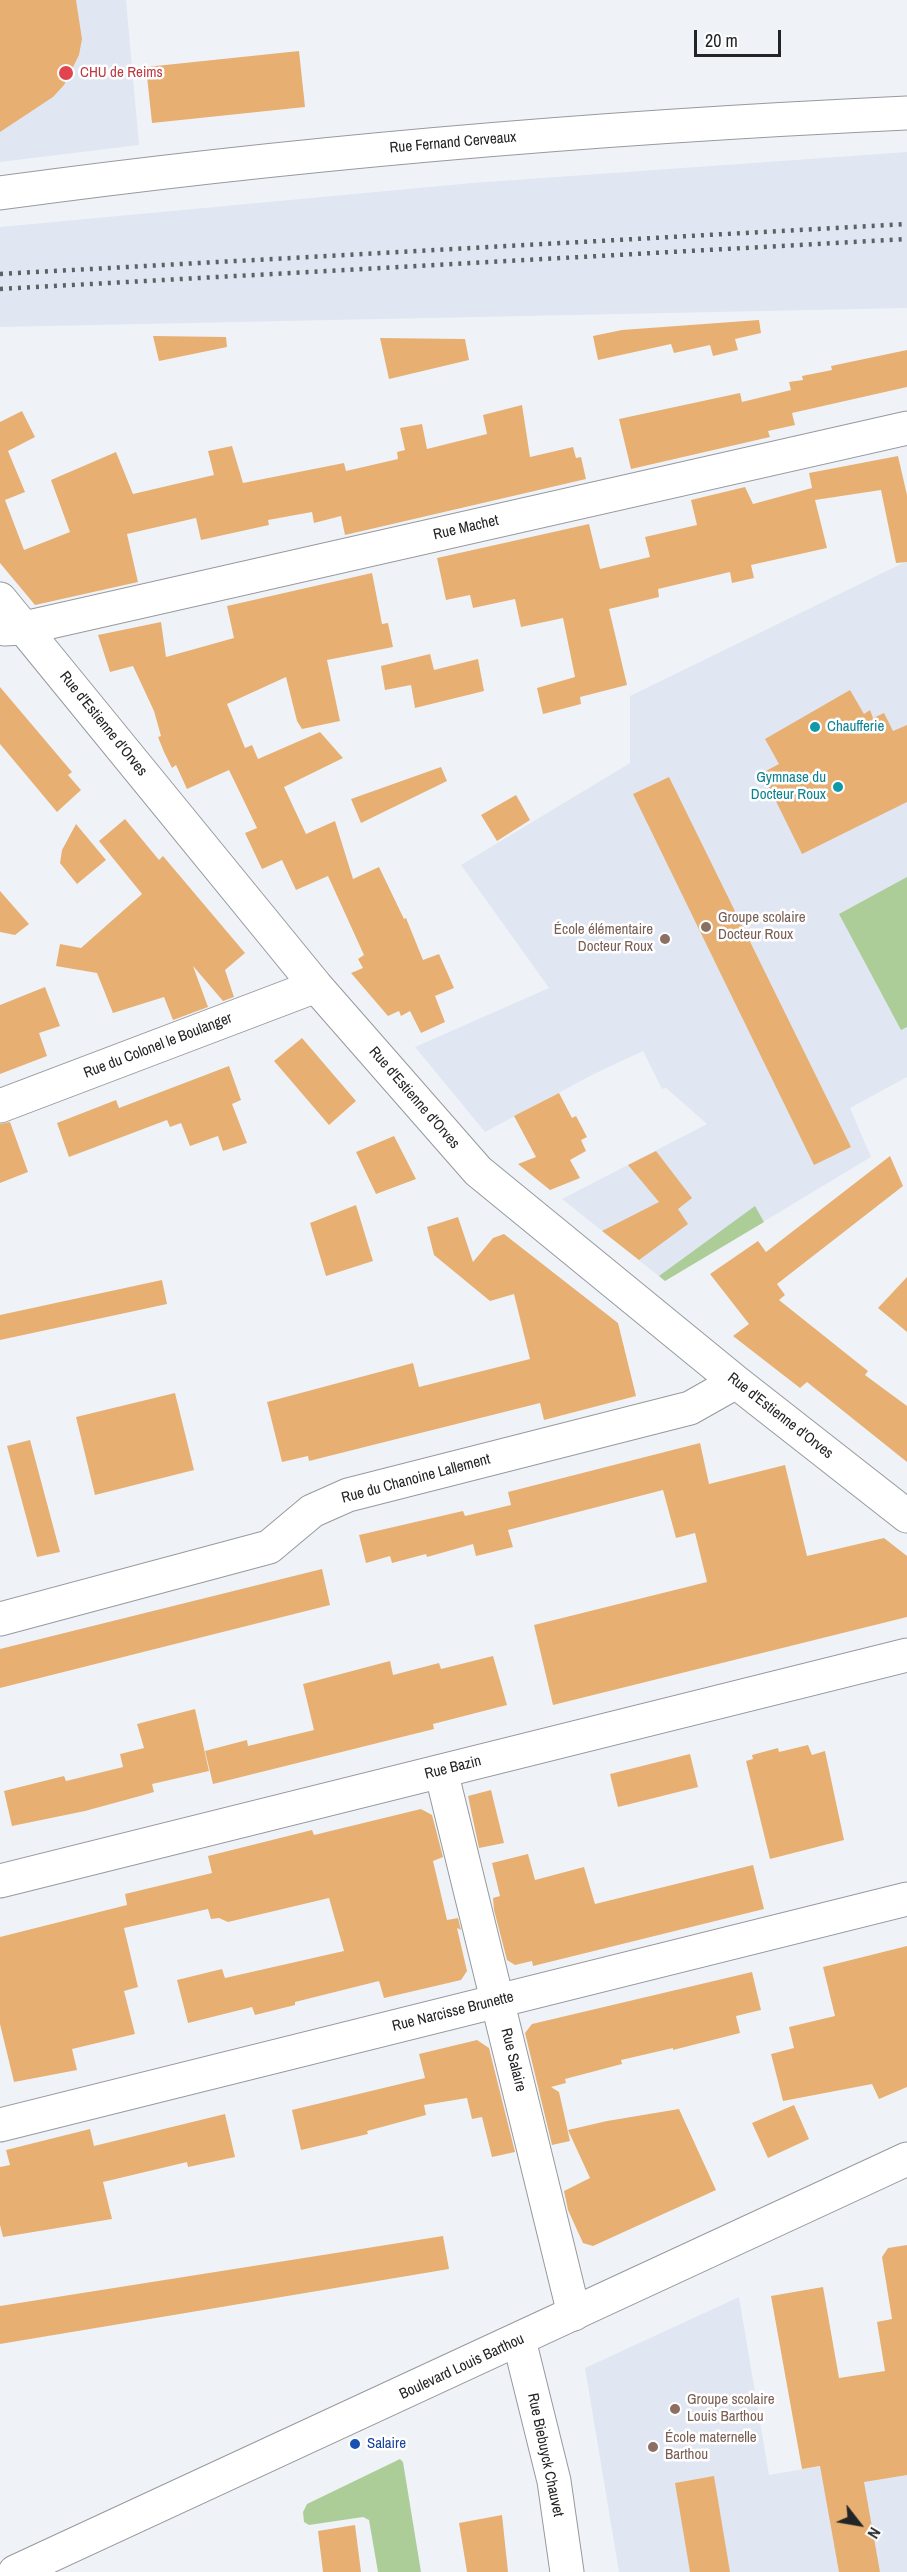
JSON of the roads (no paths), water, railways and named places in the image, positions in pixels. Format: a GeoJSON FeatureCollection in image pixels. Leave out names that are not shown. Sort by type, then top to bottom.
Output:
{"type":"FeatureCollection","features":[{"type":"Feature","properties":{"kind":"street","name":"Rue Fernand Cerveaux"},"geometry":{"type":"LineString","coordinates":[[0,193],[120,177],[472,140],[907,113]]}},
{"type":"Feature","properties":{"kind":"street","name":"Rue Machet"},"geometry":{"type":"LineString","coordinates":[[12,629],[907,428]]}},
{"type":"Feature","properties":{"kind":"street","name":"Rue d'Estienne d'Orves"},"geometry":{"type":"LineString","coordinates":[[0,599],[12,629],[316,986],[478,1171],[736,1382],[907,1516]]}},
{"type":"Feature","properties":{"kind":"street","name":"Rue du Colonel le Boulanger"},"geometry":{"type":"LineString","coordinates":[[0,1106],[316,986]]}},
{"type":"Feature","properties":{"kind":"street","name":"Rue du Chanoine Lallement"},"geometry":{"type":"LineString","coordinates":[[0,1619],[269,1547],[312,1511],[348,1495],[690,1408],[736,1382]]}},
{"type":"Feature","properties":{"kind":"street","name":"Rue Bazin"},"geometry":{"type":"LineString","coordinates":[[0,1881],[907,1654]]}},
{"type":"Feature","properties":{"kind":"street","name":"Rue Salaire"},"geometry":{"type":"LineString","coordinates":[[441,1771],[574,2314]]}},
{"type":"Feature","properties":{"kind":"street","name":"Rue Narcisse Brunette"},"geometry":{"type":"LineString","coordinates":[[0,2125],[907,1899]]}},
{"type":"Feature","properties":{"kind":"street","name":"Boulevard Louis Barthou"},"geometry":{"type":"LineString","coordinates":[[15,2572],[907,2159]]}},
{"type":"Feature","properties":{"kind":"street","name":"Rue Biebuyck Chauvet"},"geometry":{"type":"LineString","coordinates":[[519,2340],[554,2481],[567,2572]]}},
{"type":"Feature","properties":{"kind":"railway"},"geometry":{"type":"LineString","coordinates":[[0,274],[907,224]]}},
{"type":"Feature","properties":{"kind":"railway"},"geometry":{"type":"LineString","coordinates":[[0,289],[907,239]]}},
{"type":"Feature","properties":{"kind":"place","name":"CHU de Reims"},"geometry":{"type":"Point","coordinates":[66,73]}},
{"type":"Feature","properties":{"kind":"place","name":"Chaufferie"},"geometry":{"type":"Point","coordinates":[815,727]}},
{"type":"Feature","properties":{"kind":"place","name":"Gymnase du Docteur Roux"},"geometry":{"type":"Point","coordinates":[838,787]}},
{"type":"Feature","properties":{"kind":"place","name":"Groupe scolaire Docteur Roux"},"geometry":{"type":"Point","coordinates":[706,927]}},
{"type":"Feature","properties":{"kind":"place","name":"École élémentaire Docteur Roux"},"geometry":{"type":"Point","coordinates":[665,939]}},
{"type":"Feature","properties":{"kind":"place","name":"Groupe scolaire Louis Barthou"},"geometry":{"type":"Point","coordinates":[675,2409]}},
{"type":"Feature","properties":{"kind":"place","name":"Salaire"},"geometry":{"type":"Point","coordinates":[355,2444]}},
{"type":"Feature","properties":{"kind":"place","name":"École maternelle Barthou"},"geometry":{"type":"Point","coordinates":[653,2447]}}]}
